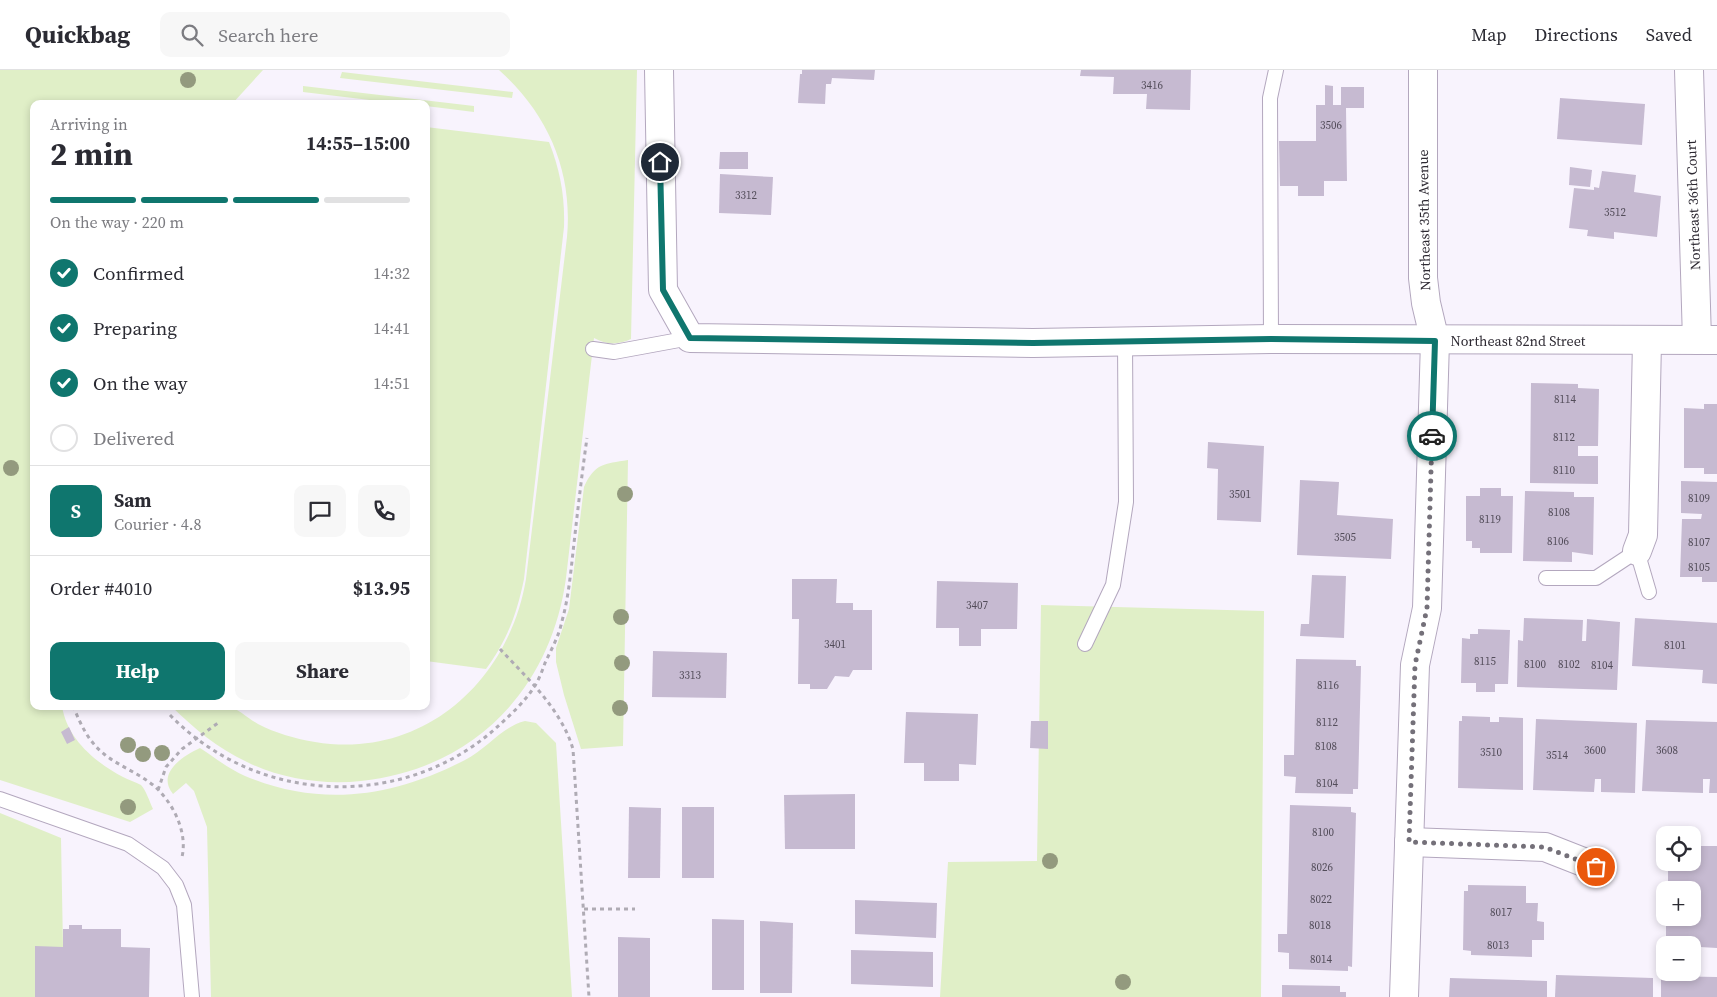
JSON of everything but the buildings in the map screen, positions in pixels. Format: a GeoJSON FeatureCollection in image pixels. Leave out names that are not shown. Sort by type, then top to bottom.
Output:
{"type":"FeatureCollection","features":[{"type":"Feature","properties":{"kind":"street"},"geometry":{"type":"LineString","coordinates":[[659,70],[663,290],[690,338]]}},
{"type":"Feature","properties":{"kind":"street","name":"Northeast 35th Avenue"},"geometry":{"type":"LineString","coordinates":[[1404,997],[1415,665],[1427,608],[1435,341],[1426,302],[1423,278],[1423,70]]}},
{"type":"Feature","properties":{"kind":"street","name":"Northeast 36th Court"},"geometry":{"type":"LineString","coordinates":[[1689,70],[1707,340]]}},
{"type":"Feature","properties":{"kind":"street","name":"Northeast 82nd Street"},"geometry":{"type":"LineString","coordinates":[[690,338],[1033,343],[1271,339],[1435,341],[1707,340]]}},
{"type":"Feature","properties":{"kind":"street"},"geometry":{"type":"LineString","coordinates":[[1637,551],[1643,535],[1647,341]]}},
{"type":"Feature","properties":{"kind":"street"},"geometry":{"type":"LineString","coordinates":[[1409,842],[1544,847],[1596,867]]}},
{"type":"Feature","properties":{"kind":"lane"},"geometry":{"type":"LineString","coordinates":[[1271,339],[1270,98],[1276,70]]}},
{"type":"Feature","properties":{"kind":"lane"},"geometry":{"type":"LineString","coordinates":[[593,349],[614,352],[690,338]]}},
{"type":"Feature","properties":{"kind":"lane"},"geometry":{"type":"LineString","coordinates":[[1085,644],[1113,585],[1126,502],[1125,342]]}},
{"type":"Feature","properties":{"kind":"lane"},"geometry":{"type":"LineString","coordinates":[[1546,578],[1596,578],[1637,551],[1649,592]]}},
{"type":"Feature","properties":{"kind":"lane"},"geometry":{"type":"LineString","coordinates":[[0,799],[128,844],[163,868],[176,885],[184,905],[192,997]]}},
{"type":"Feature","properties":{"kind":"path"},"geometry":{"type":"LineString","coordinates":[[170,715],[197,738],[244,767],[283,781],[331,788],[390,783],[419,774],[459,756],[505,720],[534,687],[562,622],[587,438]]}},
{"type":"Feature","properties":{"kind":"path"},"geometry":{"type":"LineString","coordinates":[[500,649],[534,687],[567,729],[573,749],[589,997]]}},
{"type":"Feature","properties":{"kind":"path"},"geometry":{"type":"LineString","coordinates":[[75,710],[84,733],[104,754],[158,790],[182,826],[184,852],[176,885]]}},
{"type":"Feature","properties":{"kind":"path"},"geometry":{"type":"LineString","coordinates":[[158,790],[166,767],[182,749],[218,723]]}},
{"type":"Feature","properties":{"kind":"path"},"geometry":{"type":"LineString","coordinates":[[584,909],[634,909]]}},
{"type":"Feature","properties":{"kind":"green space"},"geometry":{"type":"Polygon","coordinates":[[[0,70],[263,70],[236,100],[30,100],[30,710],[63,710],[70,729],[84,748],[102,764],[141,785],[153,809],[130,822],[0,780],[0,70]]]}},
{"type":"Feature","properties":{"kind":"green space"},"geometry":{"type":"Polygon","coordinates":[[[499,70],[637,70],[631,339],[612,343],[594,338],[566,578],[558,618],[544,655],[524,688],[500,717],[472,741],[439,760],[402,773],[347,782],[317,781],[288,777],[260,768],[226,751],[176,710],[237,710],[271,730],[315,742],[354,744],[391,738],[425,725],[455,706],[480,680],[501,650],[516,616],[526,579],[567,237],[568,213],[566,189],[554,145],[531,105],[499,70]]]}},
{"type":"Feature","properties":{"kind":"green space"},"geometry":{"type":"Polygon","coordinates":[[[342,72],[513,92],[512,98],[340,78],[342,72]]]}},
{"type":"Feature","properties":{"kind":"green space"},"geometry":{"type":"Polygon","coordinates":[[[303,86],[423,100],[370,100],[303,92],[303,86]]]}},
{"type":"Feature","properties":{"kind":"green space"},"geometry":{"type":"Polygon","coordinates":[[[430,101],[474,106],[474,112],[430,106],[430,101]]]}},
{"type":"Feature","properties":{"kind":"green space"},"geometry":{"type":"Polygon","coordinates":[[[430,127],[549,142],[559,173],[563,194],[564,227],[524,579],[510,626],[500,648],[486,669],[430,662],[430,127]]]}},
{"type":"Feature","properties":{"kind":"green space"},"geometry":{"type":"Polygon","coordinates":[[[628,460],[623,746],[581,749],[564,695],[556,662],[556,648],[569,609],[584,487],[596,469],[606,464],[628,460]]]}},
{"type":"Feature","properties":{"kind":"green space"},"geometry":{"type":"Polygon","coordinates":[[[1041,605],[1264,611],[1261,997],[940,997],[948,862],[1037,861],[1041,605]]]}},
{"type":"Feature","properties":{"kind":"green space"},"geometry":{"type":"Polygon","coordinates":[[[525,721],[536,723],[556,743],[572,997],[211,997],[207,827],[194,791],[186,783],[173,794],[168,779],[174,766],[200,748],[239,773],[273,786],[329,795],[356,794],[384,790],[438,773],[465,760],[501,733],[525,721]]]}},
{"type":"Feature","properties":{"kind":"green space"},"geometry":{"type":"Polygon","coordinates":[[[0,813],[61,838],[63,947],[35,947],[35,997],[0,997],[0,813]]]}},
{"type":"Feature","properties":{"kind":"way so far"},"geometry":{"type":"LineString","coordinates":[[1432,436],[1427,608],[1426,621],[1415,665],[1409,842],[1544,847],[1596,867]]}},
{"type":"Feature","properties":{"kind":"route"},"geometry":{"type":"LineString","coordinates":[[660,162],[663,290],[690,338],[1033,343],[1271,339],[1435,341],[1432,436]]}}]}
